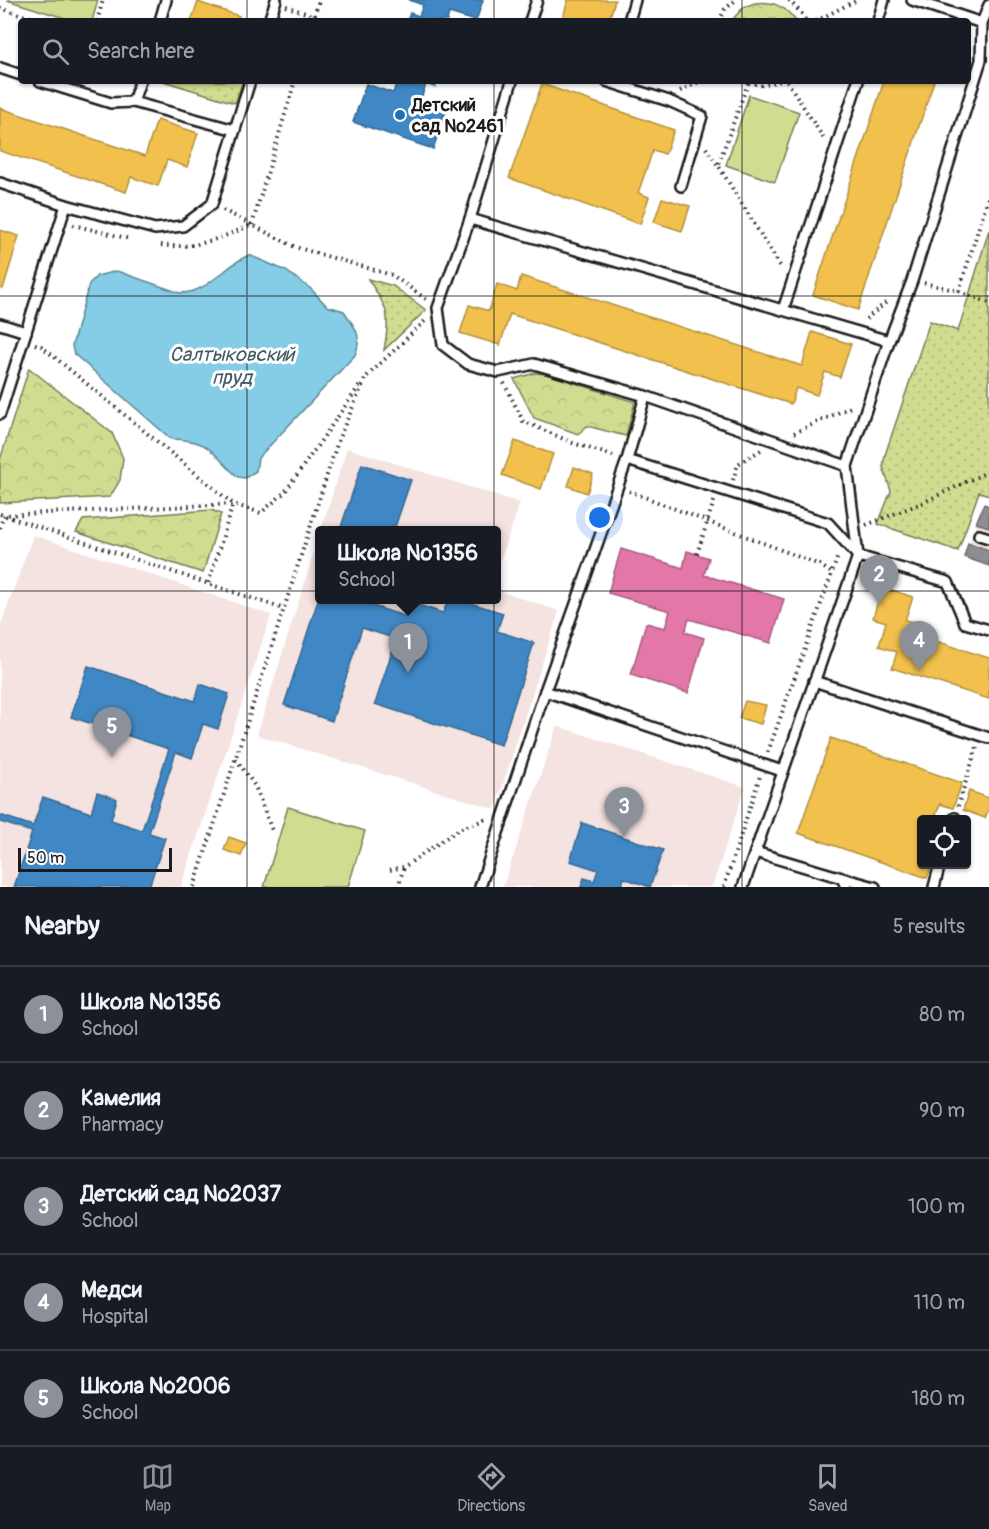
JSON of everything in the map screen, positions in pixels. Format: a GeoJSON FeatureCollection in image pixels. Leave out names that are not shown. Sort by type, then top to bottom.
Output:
{"type":"FeatureCollection","features":[{"type":"Feature","properties":{"kind":"lane"},"geometry":{"type":"LineString","coordinates":[[161,18],[166,0]]}},
{"type":"Feature","properties":{"kind":"lane"},"geometry":{"type":"LineString","coordinates":[[531,18],[537,0]]}},
{"type":"Feature","properties":{"kind":"lane"},"geometry":{"type":"LineString","coordinates":[[630,18],[635,0]]}},
{"type":"Feature","properties":{"kind":"lane"},"geometry":{"type":"LineString","coordinates":[[879,18],[884,0]]}},
{"type":"Feature","properties":{"kind":"lane"},"geometry":{"type":"LineString","coordinates":[[912,0],[967,18]]}},
{"type":"Feature","properties":{"kind":"lane"},"geometry":{"type":"LineString","coordinates":[[270,18],[275,1]]}},
{"type":"Feature","properties":{"kind":"lane"},"geometry":{"type":"LineString","coordinates":[[743,887],[858,556],[847,466],[889,341],[912,281],[981,60],[982,23],[989,5]]}},
{"type":"Feature","properties":{"kind":"lane"},"geometry":{"type":"LineString","coordinates":[[971,19],[982,23]]}},
{"type":"Feature","properties":{"kind":"lane"},"geometry":{"type":"LineString","coordinates":[[0,69],[18,74]]}},
{"type":"Feature","properties":{"kind":"lane"},"geometry":{"type":"LineString","coordinates":[[50,84],[111,103],[134,102],[235,130]]}},
{"type":"Feature","properties":{"kind":"lane"},"geometry":{"type":"LineString","coordinates":[[134,102],[139,84]]}},
{"type":"Feature","properties":{"kind":"lane"},"geometry":{"type":"LineString","coordinates":[[0,183],[66,205],[155,229],[183,226],[212,204],[249,84]]}},
{"type":"Feature","properties":{"kind":"lane"},"geometry":{"type":"LineString","coordinates":[[511,84],[470,219],[438,308],[443,345],[468,364],[498,372],[534,363],[645,396],[847,466]]}},
{"type":"Feature","properties":{"kind":"lane"},"geometry":{"type":"LineString","coordinates":[[615,84],[669,101],[702,116],[681,186]]}},
{"type":"Feature","properties":{"kind":"lane"},"geometry":{"type":"LineString","coordinates":[[783,310],[857,84]]}},
{"type":"Feature","properties":{"kind":"lane"},"geometry":{"type":"LineString","coordinates":[[0,414],[66,205]]}},
{"type":"Feature","properties":{"kind":"lane"},"geometry":{"type":"LineString","coordinates":[[470,219],[889,341]]}},
{"type":"Feature","properties":{"kind":"lane"},"geometry":{"type":"LineString","coordinates":[[0,324],[25,336]]}},
{"type":"Feature","properties":{"kind":"lane"},"geometry":{"type":"LineString","coordinates":[[480,887],[545,691],[627,460],[645,396]]}},
{"type":"Feature","properties":{"kind":"lane"},"geometry":{"type":"LineString","coordinates":[[627,460],[828,523],[858,556],[948,582],[965,622],[989,630]]}},
{"type":"Feature","properties":{"kind":"lane"},"geometry":{"type":"LineString","coordinates":[[814,681],[985,736]]}},
{"type":"Feature","properties":{"kind":"lane"},"geometry":{"type":"LineString","coordinates":[[545,691],[782,771]]}},
{"type":"Feature","properties":{"kind":"lane"},"geometry":{"type":"LineString","coordinates":[[755,852],[844,883],[875,887]]}},
{"type":"Feature","properties":{"kind":"lane"},"geometry":{"type":"LineString","coordinates":[[934,887],[939,869]]}},
{"type":"Feature","properties":{"kind":"path"},"geometry":{"type":"LineString","coordinates":[[98,18],[103,0]]}},
{"type":"Feature","properties":{"kind":"path"},"geometry":{"type":"LineString","coordinates":[[275,1],[313,18],[319,0]]}},
{"type":"Feature","properties":{"kind":"path"},"geometry":{"type":"LineString","coordinates":[[720,18],[725,9],[736,0]]}},
{"type":"Feature","properties":{"kind":"path"},"geometry":{"type":"LineString","coordinates":[[789,0],[804,18]]}},
{"type":"Feature","properties":{"kind":"path"},"geometry":{"type":"LineString","coordinates":[[822,18],[857,0]]}},
{"type":"Feature","properties":{"kind":"path"},"geometry":{"type":"LineString","coordinates":[[0,8],[32,18]]}},
{"type":"Feature","properties":{"kind":"path"},"geometry":{"type":"LineString","coordinates":[[252,225],[294,84]]}},
{"type":"Feature","properties":{"kind":"path"},"geometry":{"type":"LineString","coordinates":[[745,84],[718,165],[792,284]]}},
{"type":"Feature","properties":{"kind":"path"},"geometry":{"type":"LineString","coordinates":[[789,84],[834,155]]}},
{"type":"Feature","properties":{"kind":"path"},"geometry":{"type":"LineString","coordinates":[[959,291],[989,195]]}},
{"type":"Feature","properties":{"kind":"path"},"geometry":{"type":"LineString","coordinates":[[2,515],[232,504],[261,513],[285,492],[366,377],[438,308],[392,275],[295,248],[212,204]]}},
{"type":"Feature","properties":{"kind":"path"},"geometry":{"type":"LineString","coordinates":[[853,330],[912,281],[959,291],[989,303]]}},
{"type":"Feature","properties":{"kind":"path"},"geometry":{"type":"LineString","coordinates":[[25,336],[41,346],[232,504]]}},
{"type":"Feature","properties":{"kind":"path"},"geometry":{"type":"LineString","coordinates":[[498,372],[523,421],[573,443],[627,460]]}},
{"type":"Feature","properties":{"kind":"path"},"geometry":{"type":"LineString","coordinates":[[194,887],[339,438],[366,377]]}},
{"type":"Feature","properties":{"kind":"path"},"geometry":{"type":"LineString","coordinates":[[855,529],[922,503],[989,471]]}},
{"type":"Feature","properties":{"kind":"path"},"geometry":{"type":"LineString","coordinates":[[617,486],[820,565],[848,584]]}},
{"type":"Feature","properties":{"kind":"path"},"geometry":{"type":"LineString","coordinates":[[697,554],[718,489]]}},
{"type":"Feature","properties":{"kind":"path"},"geometry":{"type":"LineString","coordinates":[[208,584],[232,504]]}},
{"type":"Feature","properties":{"kind":"path"},"geometry":{"type":"LineString","coordinates":[[2,515],[284,609]]}},
{"type":"Feature","properties":{"kind":"path"},"geometry":{"type":"LineString","coordinates":[[0,528],[2,515]]}},
{"type":"Feature","properties":{"kind":"path"},"geometry":{"type":"LineString","coordinates":[[724,887],[763,765],[844,540]]}},
{"type":"Feature","properties":{"kind":"path"},"geometry":{"type":"LineString","coordinates":[[955,815],[985,736]]}},
{"type":"Feature","properties":{"kind":"path"},"geometry":{"type":"LineString","coordinates":[[236,758],[255,786],[273,833]]}},
{"type":"Feature","properties":{"kind":"path"},"geometry":{"type":"LineString","coordinates":[[390,870],[404,867],[459,829],[480,821]]}},
{"type":"Feature","properties":{"kind":"path"},"geometry":{"type":"LineString","coordinates":[[398,887],[404,867]]}},
{"type":"Feature","properties":{"kind":"shaded area"},"geometry":{"type":"Polygon","coordinates":[[[347,448],[520,503],[501,558],[501,526],[322,526],[347,448]]]}},
{"type":"Feature","properties":{"kind":"shaded area"},"geometry":{"type":"Polygon","coordinates":[[[984,504],[989,506],[989,566],[964,557],[984,504]]]}},
{"type":"Feature","properties":{"kind":"shaded area"},"geometry":{"type":"Polygon","coordinates":[[[33,535],[271,615],[181,887],[0,887],[0,627],[33,535]]]}},
{"type":"Feature","properties":{"kind":"shaded area"},"geometry":{"type":"Polygon","coordinates":[[[315,549],[315,604],[501,604],[501,591],[559,611],[495,809],[257,735],[315,549]]]}},
{"type":"Feature","properties":{"kind":"shaded area"},"geometry":{"type":"Polygon","coordinates":[[[557,726],[745,787],[712,887],[503,887],[557,726]]]}},
{"type":"Feature","properties":{"kind":"green space"},"geometry":{"type":"Polygon","coordinates":[[[7,0],[98,0],[93,18],[64,18],[7,0]]]}},
{"type":"Feature","properties":{"kind":"green space"},"geometry":{"type":"Polygon","coordinates":[[[755,3],[767,3],[778,6],[793,18],[734,18],[744,7],[755,3]]]}},
{"type":"Feature","properties":{"kind":"green space"},"geometry":{"type":"Polygon","coordinates":[[[173,84],[242,84],[235,103],[173,84]]]}},
{"type":"Feature","properties":{"kind":"green space"},"geometry":{"type":"Polygon","coordinates":[[[749,95],[799,112],[775,182],[726,165],[749,95]]]}},
{"type":"Feature","properties":{"kind":"green space"},"geometry":{"type":"Polygon","coordinates":[[[989,230],[989,495],[979,492],[958,551],[878,524],[891,491],[883,467],[930,321],[958,331],[989,230]]]}},
{"type":"Feature","properties":{"kind":"green space"},"geometry":{"type":"Polygon","coordinates":[[[368,279],[393,286],[426,310],[384,350],[387,328],[386,312],[368,279]]]}},
{"type":"Feature","properties":{"kind":"green space"},"geometry":{"type":"Polygon","coordinates":[[[29,368],[112,433],[123,458],[120,480],[110,497],[0,503],[0,460],[29,368]]]}},
{"type":"Feature","properties":{"kind":"green space"},"geometry":{"type":"Polygon","coordinates":[[[535,373],[546,374],[635,402],[626,436],[587,426],[578,434],[534,418],[514,379],[535,373]]]}},
{"type":"Feature","properties":{"kind":"green space"},"geometry":{"type":"Polygon","coordinates":[[[211,510],[221,514],[203,573],[76,532],[83,520],[211,510]]]}},
{"type":"Feature","properties":{"kind":"green space"},"geometry":{"type":"Polygon","coordinates":[[[288,807],[365,831],[348,887],[264,887],[288,807]]]}},
{"type":"Feature","properties":{"kind":"water","name":"Салтыковский пруд"},"geometry":{"type":"Polygon","coordinates":[[[249,255],[286,271],[311,289],[327,306],[344,311],[357,332],[358,342],[355,355],[258,458],[256,471],[245,478],[238,477],[203,445],[171,439],[74,354],[72,346],[89,284],[97,276],[117,271],[180,293],[190,292],[207,284],[249,255]]]}},
{"type":"Feature","properties":{"kind":"building: Homes"},"geometry":{"type":"Polygon","coordinates":[[[568,0],[615,0],[610,18],[563,18],[568,0]]]}},
{"type":"Feature","properties":{"kind":"building: Homes"},"geometry":{"type":"Polygon","coordinates":[[[198,2],[239,16],[239,18],[192,18],[198,2]]]}},
{"type":"Feature","properties":{"kind":"building: Homes"},"geometry":{"type":"Polygon","coordinates":[[[542,84],[674,130],[665,154],[653,150],[638,193],[649,197],[640,224],[509,178],[542,84]]]}},
{"type":"Feature","properties":{"kind":"building: Homes"},"geometry":{"type":"Polygon","coordinates":[[[883,84],[933,84],[858,310],[813,295],[883,84]]]}},
{"type":"Feature","properties":{"kind":"building: Homes"},"geometry":{"type":"Polygon","coordinates":[[[0,108],[145,156],[157,120],[198,133],[187,167],[167,160],[158,186],[131,177],[126,192],[0,151],[0,108]]]}},
{"type":"Feature","properties":{"kind":"building: Homes"},"geometry":{"type":"Polygon","coordinates":[[[662,198],[690,206],[682,231],[654,222],[662,198]]]}},
{"type":"Feature","properties":{"kind":"building: Homes"},"geometry":{"type":"Polygon","coordinates":[[[0,230],[19,236],[3,289],[0,288],[0,230]]]}},
{"type":"Feature","properties":{"kind":"building: Homes"},"geometry":{"type":"Polygon","coordinates":[[[521,276],[802,366],[812,332],[851,344],[840,377],[825,372],[817,395],[796,388],[791,404],[510,314],[500,345],[460,333],[469,305],[489,311],[497,284],[517,291],[521,276]]]}},
{"type":"Feature","properties":{"kind":"building: Homes"},"geometry":{"type":"Polygon","coordinates":[[[515,441],[553,454],[541,489],[502,475],[515,441]]]}},
{"type":"Feature","properties":{"kind":"building: Homes"},"geometry":{"type":"Polygon","coordinates":[[[574,467],[593,474],[587,493],[568,486],[574,467]]]}},
{"type":"Feature","properties":{"kind":"building: Homes"},"geometry":{"type":"Polygon","coordinates":[[[882,587],[913,597],[905,620],[920,624],[917,635],[989,658],[989,699],[892,668],[897,652],[879,646],[886,622],[873,618],[882,587]]]}},
{"type":"Feature","properties":{"kind":"building: Homes"},"geometry":{"type":"Polygon","coordinates":[[[745,701],[766,705],[761,724],[739,718],[745,701]]]}},
{"type":"Feature","properties":{"kind":"building: Homes"},"geometry":{"type":"Polygon","coordinates":[[[831,738],[962,783],[953,808],[940,804],[936,815],[917,815],[917,869],[930,869],[927,878],[798,833],[831,738]]]}},
{"type":"Feature","properties":{"kind":"building: Homes"},"geometry":{"type":"Polygon","coordinates":[[[969,791],[989,798],[989,808],[985,818],[963,810],[969,791]]]}},
{"type":"Feature","properties":{"kind":"building: Homes"},"geometry":{"type":"Polygon","coordinates":[[[229,837],[246,843],[241,856],[224,850],[229,837]]]}},
{"type":"Feature","properties":{"kind":"building: Schools"},"geometry":{"type":"Polygon","coordinates":[[[409,0],[483,0],[477,18],[466,18],[449,13],[448,18],[408,18],[410,13],[419,16],[423,5],[409,0]]]}},
{"type":"Feature","properties":{"kind":"building: Schools","name":"Детский сад №2461"},"geometry":{"type":"Polygon","coordinates":[[[366,84],[393,93],[396,84],[426,84],[421,99],[447,108],[433,149],[353,122],[366,84]]]}},
{"type":"Feature","properties":{"kind":"building: Schools"},"geometry":{"type":"Polygon","coordinates":[[[362,464],[411,480],[395,526],[341,526],[362,464]]]}},
{"type":"Feature","properties":{"kind":"building: Schools"},"geometry":{"type":"Polygon","coordinates":[[[317,604],[370,604],[404,616],[408,604],[443,613],[446,604],[474,604],[503,613],[497,631],[534,643],[501,745],[375,704],[396,639],[362,628],[332,721],[284,705],[317,604]]]}},
{"type":"Feature","properties":{"kind":"building: Schools"},"geometry":{"type":"Polygon","coordinates":[[[88,666],[195,701],[200,684],[229,694],[218,729],[203,724],[192,758],[176,752],[149,833],[165,838],[149,887],[14,887],[32,832],[0,822],[0,815],[33,826],[43,797],[91,813],[97,792],[117,799],[111,820],[142,830],[169,749],[71,717],[88,666]]]}},
{"type":"Feature","properties":{"kind":"building: Schools"},"geometry":{"type":"Polygon","coordinates":[[[582,823],[663,850],[650,887],[624,878],[621,887],[581,887],[584,878],[594,881],[598,870],[570,861],[582,823]]]}},
{"type":"Feature","properties":{"kind":"building: Health"},"geometry":{"type":"Polygon","coordinates":[[[621,549],[683,568],[687,551],[709,558],[704,575],[784,599],[771,643],[689,619],[685,632],[704,638],[688,693],[631,675],[646,623],[665,628],[670,611],[608,593],[621,549]]]}},
{"type":"Feature","properties":{"kind":"building: Industry"},"geometry":{"type":"Polygon","coordinates":[[[984,504],[989,506],[989,527],[976,523],[984,504]]]}},
{"type":"Feature","properties":{"kind":"building: Industry"},"geometry":{"type":"Polygon","coordinates":[[[968,543],[989,550],[989,566],[964,557],[968,543]]]}},
{"type":"Feature","properties":{"kind":"place","name":"Детский сад №2461"},"geometry":{"type":"Point","coordinates":[400,115]}},
{"type":"Feature","properties":{"kind":"place","name":"Камелия"},"geometry":{"type":"Point","coordinates":[879,605]}},
{"type":"Feature","properties":{"kind":"place","name":"Медси"},"geometry":{"type":"Point","coordinates":[919,671]}},
{"type":"Feature","properties":{"kind":"place","name":"Школа №1356"},"geometry":{"type":"Point","coordinates":[408,673]}},
{"type":"Feature","properties":{"kind":"place","name":"Школа №2006"},"geometry":{"type":"Point","coordinates":[112,757]}},
{"type":"Feature","properties":{"kind":"place","name":"Детский сад №2037"},"geometry":{"type":"Point","coordinates":[624,837]}}]}
